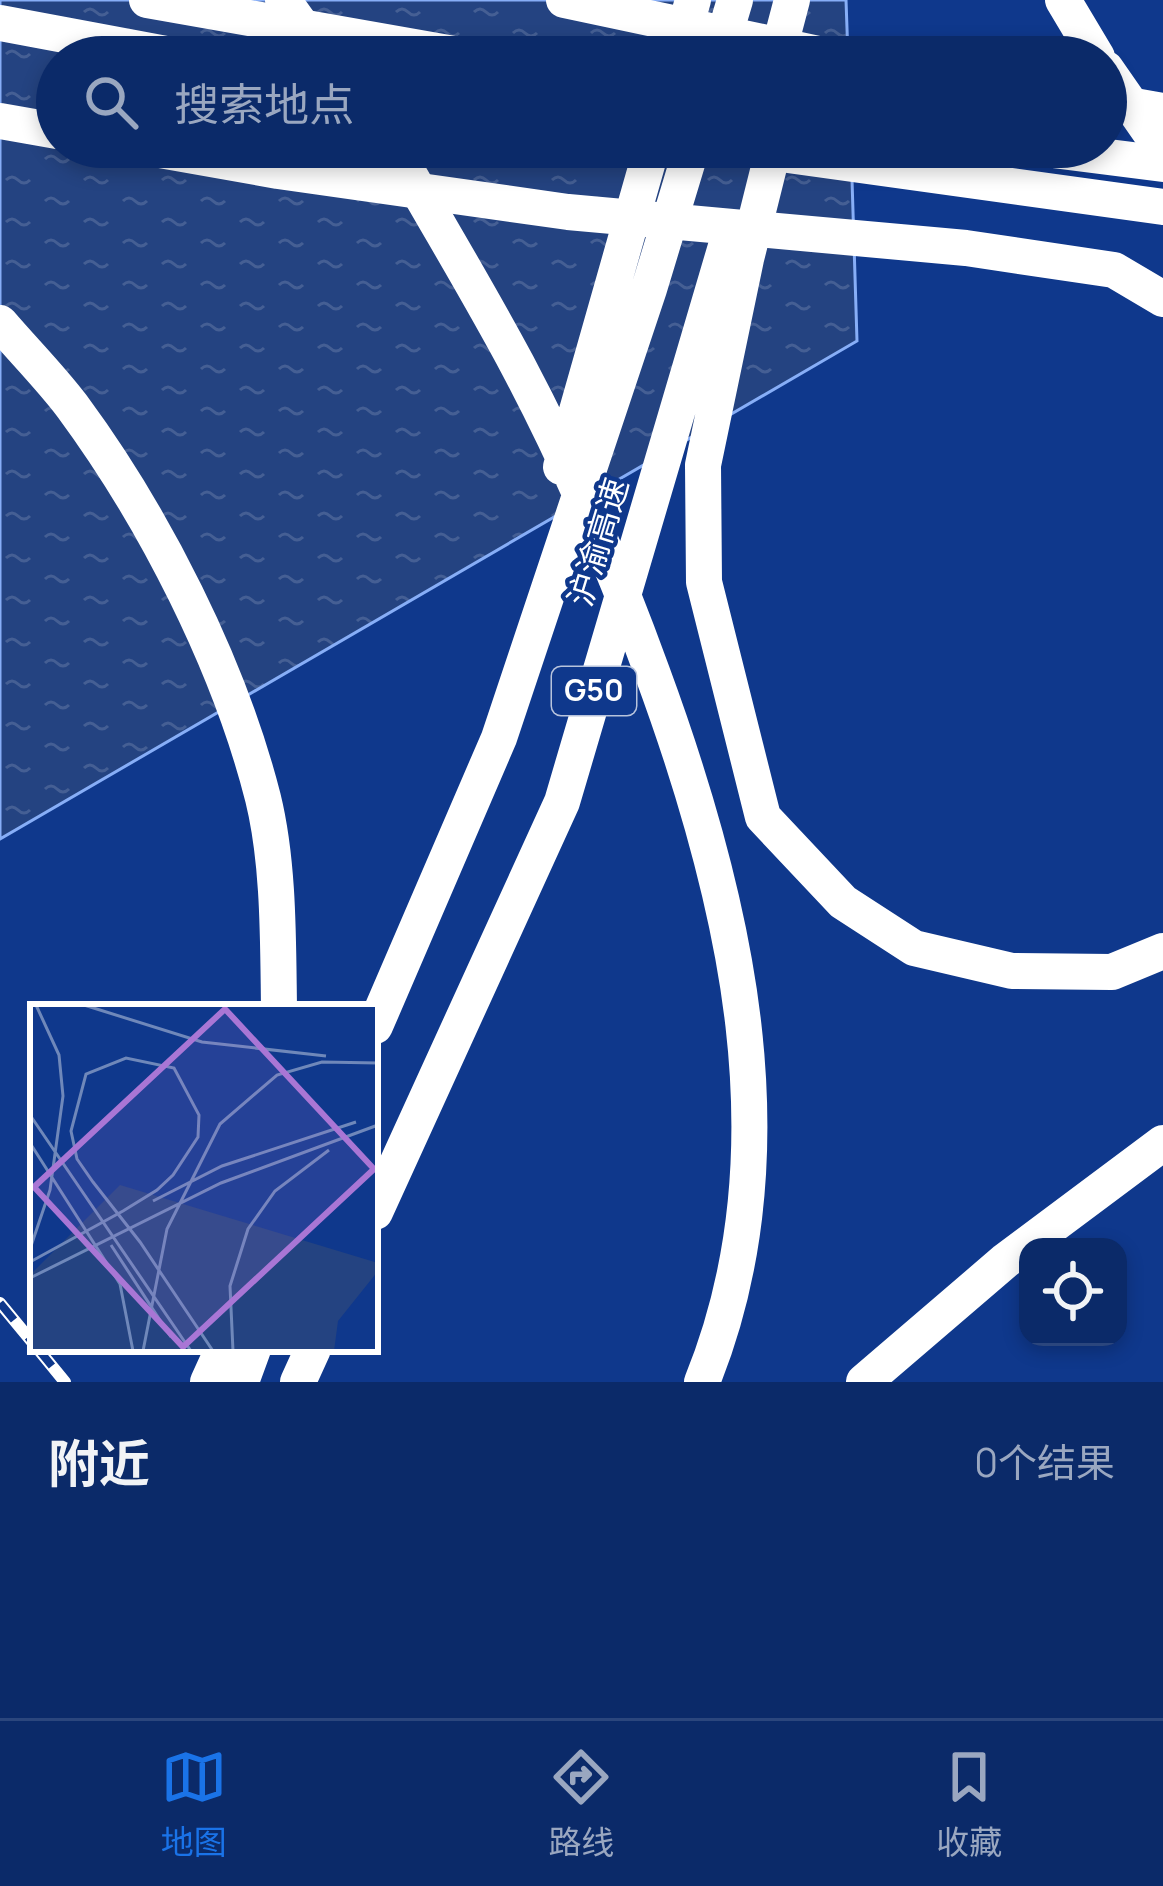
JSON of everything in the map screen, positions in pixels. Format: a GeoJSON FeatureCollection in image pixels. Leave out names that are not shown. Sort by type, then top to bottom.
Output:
{"type":"FeatureCollection","features":[{"type":"Feature","properties":{"kind":"highway"},"geometry":{"type":"LineString","coordinates":[[147,0],[352,36]]}},
{"type":"Feature","properties":{"kind":"highway"},"geometry":{"type":"LineString","coordinates":[[283,0],[309,36]]}},
{"type":"Feature","properties":{"kind":"highway"},"geometry":{"type":"LineString","coordinates":[[564,0],[734,36]]}},
{"type":"Feature","properties":{"kind":"highway"},"geometry":{"type":"LineString","coordinates":[[683,36],[693,0]]}},
{"type":"Feature","properties":{"kind":"highway"},"geometry":{"type":"LineString","coordinates":[[724,36],[735,0]]}},
{"type":"Feature","properties":{"kind":"highway"},"geometry":{"type":"LineString","coordinates":[[783,36],[792,0]]}},
{"type":"Feature","properties":{"kind":"highway"},"geometry":{"type":"LineString","coordinates":[[803,36],[812,0]]}},
{"type":"Feature","properties":{"kind":"highway"},"geometry":{"type":"LineString","coordinates":[[1064,0],[1085,36]]}},
{"type":"Feature","properties":{"kind":"highway"},"geometry":{"type":"LineString","coordinates":[[0,23],[70,36]]}},
{"type":"Feature","properties":{"kind":"highway"},"geometry":{"type":"LineString","coordinates":[[1127,99],[1163,151]]}},
{"type":"Feature","properties":{"kind":"highway"},"geometry":{"type":"LineString","coordinates":[[1127,105],[1163,111]]}},
{"type":"Feature","properties":{"kind":"highway"},"geometry":{"type":"LineString","coordinates":[[0,121],[36,127]]}},
{"type":"Feature","properties":{"kind":"highway"},"geometry":{"type":"LineString","coordinates":[[1127,159],[1163,164]]}},
{"type":"Feature","properties":{"kind":"highway"},"geometry":{"type":"LineString","coordinates":[[261,168],[568,212],[1030,257],[1114,270],[1163,299]]}},
{"type":"Feature","properties":{"kind":"highway"},"geometry":{"type":"LineString","coordinates":[[405,168],[518,365],[609,554],[687,767],[713,863],[732,946],[747,1055],[749,1180],[737,1271],[718,1343],[701,1382]]}},
{"type":"Feature","properties":{"kind":"highway"},"geometry":{"type":"LineString","coordinates":[[499,738],[555,490],[646,168]]}},
{"type":"Feature","properties":{"kind":"highway","name":"沪渝高速"},"geometry":{"type":"LineString","coordinates":[[378,1019],[499,738],[650,289],[686,168]]}},
{"type":"Feature","properties":{"kind":"highway","name":"沪渝高速"},"geometry":{"type":"LineString","coordinates":[[378,1205],[562,802],[747,168]]}},
{"type":"Feature","properties":{"kind":"highway"},"geometry":{"type":"LineString","coordinates":[[770,168],[703,465],[704,582],[763,817],[843,902],[914,948],[1012,971],[1112,972],[1163,952]]}},
{"type":"Feature","properties":{"kind":"highway"},"geometry":{"type":"LineString","coordinates":[[882,168],[1163,207]]}},
{"type":"Feature","properties":{"kind":"highway"},"geometry":{"type":"LineString","coordinates":[[0,323],[70,404],[123,481],[223,678],[264,801],[278,919],[279,1004]]}},
{"type":"Feature","properties":{"kind":"highway"},"geometry":{"type":"LineString","coordinates":[[864,1382],[1005,1261],[1163,1143]]}},
{"type":"Feature","properties":{"kind":"highway"},"geometry":{"type":"LineString","coordinates":[[208,1382],[222,1352]]}},
{"type":"Feature","properties":{"kind":"highway"},"geometry":{"type":"LineString","coordinates":[[241,1382],[252,1352]]}},
{"type":"Feature","properties":{"kind":"highway"},"geometry":{"type":"LineString","coordinates":[[298,1382],[312,1352]]}},
{"type":"Feature","properties":{"kind":"water"},"geometry":{"type":"Polygon","coordinates":[[[0,0],[846,0],[847,36],[36,36],[36,168],[852,168],[857,341],[0,839],[0,0]]]}},
{"type":"Feature","properties":{"kind":"railway"},"geometry":{"type":"LineString","coordinates":[[0,1303],[30,1339]]}},
{"type":"Feature","properties":{"kind":"railway"},"geometry":{"type":"LineString","coordinates":[[40,1352],[65,1382]]}}]}
